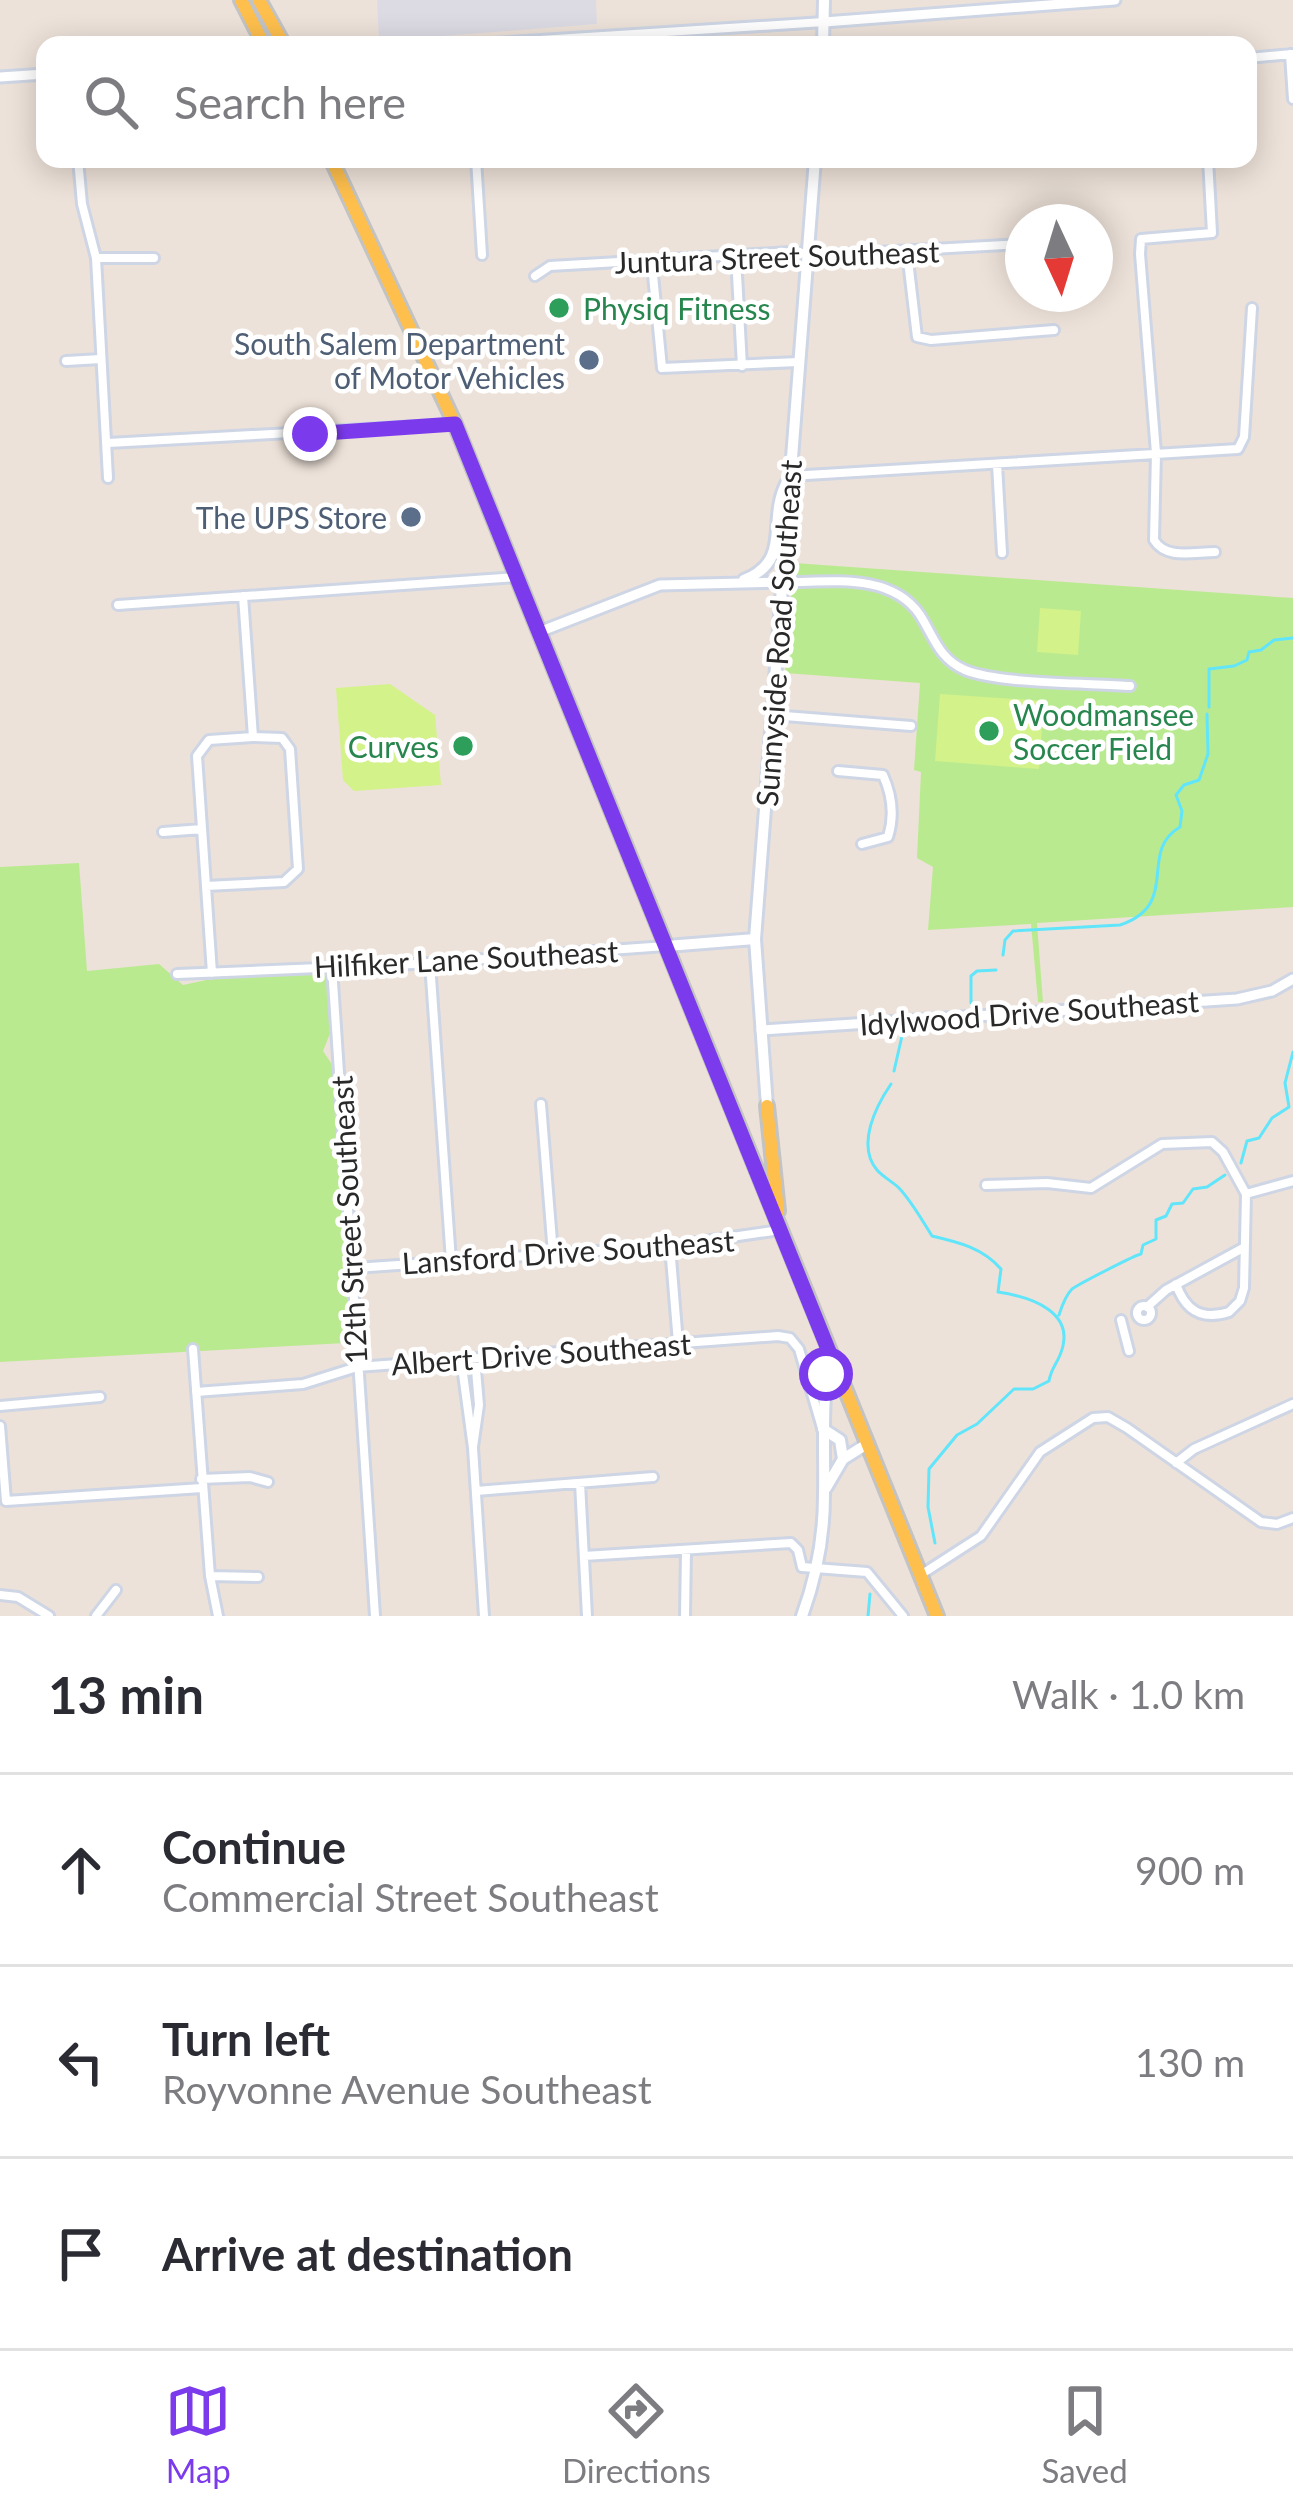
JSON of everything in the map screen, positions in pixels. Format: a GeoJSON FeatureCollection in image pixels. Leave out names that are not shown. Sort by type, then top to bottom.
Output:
{"type":"FeatureCollection","features":[{"type":"Feature","properties":{"kind":"main road"},"geometry":{"type":"LineString","coordinates":[[241,0],[259,36]]}},
{"type":"Feature","properties":{"kind":"main road"},"geometry":{"type":"LineString","coordinates":[[259,0],[279,36]]}},
{"type":"Feature","properties":{"kind":"main road"},"geometry":{"type":"LineString","coordinates":[[824,0],[824,36]]}},
{"type":"Feature","properties":{"kind":"main road"},"geometry":{"type":"LineString","coordinates":[[335,168],[455,424],[937,1616]]}},
{"type":"Feature","properties":{"kind":"main road","name":"Sunnyside Road Southeast"},"geometry":{"type":"LineString","coordinates":[[767,1106],[755,939],[814,168]]}},
{"type":"Feature","properties":{"kind":"main road"},"geometry":{"type":"LineString","coordinates":[[744,580],[772,561],[778,499],[790,476]]}},
{"type":"Feature","properties":{"kind":"main road","name":"Hilfiker Lane Southeast"},"geometry":{"type":"LineString","coordinates":[[668,946],[755,939]]}},
{"type":"Feature","properties":{"kind":"main road"},"geometry":{"type":"LineString","coordinates":[[767,1106],[780,1227]]}},
{"type":"Feature","properties":{"kind":"main road"},"geometry":{"type":"LineString","coordinates":[[802,1616],[816,1569],[825,1491],[823,1430],[830,1354]]}},
{"type":"Feature","properties":{"kind":"main road"},"geometry":{"type":"LineString","coordinates":[[823,1430],[840,1440],[843,1459]]}},
{"type":"Feature","properties":{"kind":"main road"},"geometry":{"type":"LineString","coordinates":[[825,1491],[843,1459],[866,1444]]}},
{"type":"Feature","properties":{"kind":"street"},"geometry":{"type":"LineString","coordinates":[[607,36],[1115,0]]}},
{"type":"Feature","properties":{"kind":"street"},"geometry":{"type":"LineString","coordinates":[[1257,57],[1291,54],[1293,99]]}},
{"type":"Feature","properties":{"kind":"street"},"geometry":{"type":"LineString","coordinates":[[0,77],[36,75]]}},
{"type":"Feature","properties":{"kind":"street"},"geometry":{"type":"LineString","coordinates":[[79,168],[82,204],[96,258],[108,478]]}},
{"type":"Feature","properties":{"kind":"street"},"geometry":{"type":"LineString","coordinates":[[477,168],[482,255]]}},
{"type":"Feature","properties":{"kind":"street"},"geometry":{"type":"LineString","coordinates":[[1208,168],[1212,233],[1141,239],[1158,547],[1171,554],[1215,552]]}},
{"type":"Feature","properties":{"kind":"street","name":"Juntura Street Southeast"},"geometry":{"type":"LineString","coordinates":[[535,276],[550,266],[1005,245]]}},
{"type":"Feature","properties":{"kind":"street"},"geometry":{"type":"LineString","coordinates":[[908,252],[916,337],[931,340],[1054,330]]}},
{"type":"Feature","properties":{"kind":"street"},"geometry":{"type":"LineString","coordinates":[[96,258],[154,258]]}},
{"type":"Feature","properties":{"kind":"street"},"geometry":{"type":"LineString","coordinates":[[653,274],[662,368],[799,362]]}},
{"type":"Feature","properties":{"kind":"street"},"geometry":{"type":"LineString","coordinates":[[736,275],[742,366]]}},
{"type":"Feature","properties":{"kind":"street"},"geometry":{"type":"LineString","coordinates":[[790,476],[1242,447],[1252,308]]}},
{"type":"Feature","properties":{"kind":"street"},"geometry":{"type":"LineString","coordinates":[[66,361],[101,359]]}},
{"type":"Feature","properties":{"kind":"street"},"geometry":{"type":"LineString","coordinates":[[108,443],[455,424]]}},
{"type":"Feature","properties":{"kind":"street"},"geometry":{"type":"LineString","coordinates":[[998,464],[1002,553]]}},
{"type":"Feature","properties":{"kind":"street"},"geometry":{"type":"LineString","coordinates":[[118,605],[517,577]]}},
{"type":"Feature","properties":{"kind":"street"},"geometry":{"type":"LineString","coordinates":[[539,632],[652,587],[744,580],[847,580],[890,592],[911,604],[937,648],[969,671],[1130,686]]}},
{"type":"Feature","properties":{"kind":"street"},"geometry":{"type":"LineString","coordinates":[[243,596],[253,737]]}},
{"type":"Feature","properties":{"kind":"street"},"geometry":{"type":"LineString","coordinates":[[772,715],[911,726]]}},
{"type":"Feature","properties":{"kind":"street"},"geometry":{"type":"LineString","coordinates":[[206,886],[284,882],[298,869],[290,749],[282,738],[209,740],[199,748],[202,829],[212,973]]}},
{"type":"Feature","properties":{"kind":"street"},"geometry":{"type":"LineString","coordinates":[[838,771],[883,775],[891,796],[888,837],[862,844]]}},
{"type":"Feature","properties":{"kind":"street"},"geometry":{"type":"LineString","coordinates":[[163,832],[202,829]]}},
{"type":"Feature","properties":{"kind":"street","name":"Hilfiker Lane Southeast"},"geometry":{"type":"LineString","coordinates":[[177,974],[668,946]]}},
{"type":"Feature","properties":{"kind":"street"},"geometry":{"type":"LineString","coordinates":[[430,963],[452,1261]]}},
{"type":"Feature","properties":{"kind":"street","name":"12th Street Southeast"},"geometry":{"type":"LineString","coordinates":[[332,967],[375,1616]]}},
{"type":"Feature","properties":{"kind":"street","name":"Idylwood Drive Southeast"},"geometry":{"type":"LineString","coordinates":[[761,1030],[1237,999],[1272,991],[1293,979]]}},
{"type":"Feature","properties":{"kind":"street"},"geometry":{"type":"LineString","coordinates":[[541,1104],[553,1254]]}},
{"type":"Feature","properties":{"kind":"street"},"geometry":{"type":"LineString","coordinates":[[986,1185],[1054,1184],[1084,1190],[1099,1186],[1162,1144],[1208,1141],[1220,1149],[1246,1195],[1243,1295],[1229,1312],[1217,1316],[1195,1312],[1184,1304],[1176,1284]]}},
{"type":"Feature","properties":{"kind":"street"},"geometry":{"type":"LineString","coordinates":[[1246,1195],[1293,1180]]}},
{"type":"Feature","properties":{"kind":"street","name":"Lansford Drive Southeast"},"geometry":{"type":"LineString","coordinates":[[355,1268],[670,1246],[752,1237],[780,1227]]}},
{"type":"Feature","properties":{"kind":"street"},"geometry":{"type":"LineString","coordinates":[[670,1246],[678,1343]]}},
{"type":"Feature","properties":{"kind":"street"},"geometry":{"type":"LineString","coordinates":[[1111,1325],[1244,1247]]}},
{"type":"Feature","properties":{"kind":"street"},"geometry":{"type":"LineString","coordinates":[[1121,1320],[1129,1351]]}},
{"type":"Feature","properties":{"kind":"street","name":"Albert Drive Southeast"},"geometry":{"type":"LineString","coordinates":[[196,1392],[293,1385],[357,1367],[766,1336],[790,1338],[799,1349],[823,1430]]}},
{"type":"Feature","properties":{"kind":"street"},"geometry":{"type":"LineString","coordinates":[[193,1348],[209,1576],[218,1616]]}},
{"type":"Feature","properties":{"kind":"street"},"geometry":{"type":"LineString","coordinates":[[473,1448],[479,1406],[475,1358]]}},
{"type":"Feature","properties":{"kind":"street"},"geometry":{"type":"LineString","coordinates":[[461,1359],[473,1448],[484,1616]]}},
{"type":"Feature","properties":{"kind":"street"},"geometry":{"type":"LineString","coordinates":[[0,1406],[100,1397]]}},
{"type":"Feature","properties":{"kind":"street"},"geometry":{"type":"LineString","coordinates":[[1176,1462],[1194,1449],[1293,1404]]}},
{"type":"Feature","properties":{"kind":"street"},"geometry":{"type":"LineString","coordinates":[[920,1575],[974,1543],[1034,1456],[1093,1418],[1113,1419],[1261,1522],[1277,1524],[1293,1518]]}},
{"type":"Feature","properties":{"kind":"street"},"geometry":{"type":"LineString","coordinates":[[0,1426],[6,1501],[250,1477],[268,1482]]}},
{"type":"Feature","properties":{"kind":"street"},"geometry":{"type":"LineString","coordinates":[[476,1491],[653,1478]]}},
{"type":"Feature","properties":{"kind":"street"},"geometry":{"type":"LineString","coordinates":[[580,1483],[586,1616]]}},
{"type":"Feature","properties":{"kind":"street"},"geometry":{"type":"LineString","coordinates":[[584,1556],[790,1543],[798,1550],[800,1566],[867,1572],[903,1616]]}},
{"type":"Feature","properties":{"kind":"street"},"geometry":{"type":"LineString","coordinates":[[685,1616],[686,1550]]}},
{"type":"Feature","properties":{"kind":"street"},"geometry":{"type":"LineString","coordinates":[[209,1576],[258,1577]]}},
{"type":"Feature","properties":{"kind":"street"},"geometry":{"type":"LineString","coordinates":[[96,1616],[116,1590]]}},
{"type":"Feature","properties":{"kind":"street"},"geometry":{"type":"LineString","coordinates":[[0,1595],[18,1597],[45,1615]]}},
{"type":"Feature","properties":{"kind":"shaded area"},"geometry":{"type":"Polygon","coordinates":[[[377,0],[596,0],[597,24],[379,36],[377,0]]]}},
{"type":"Feature","properties":{"kind":"green space"},"geometry":{"type":"Polygon","coordinates":[[[794,563],[1293,598],[1293,907],[1037,923],[1043,1002],[1038,1002],[1031,924],[928,930],[933,867],[917,858],[921,772],[914,770],[920,683],[785,673],[794,563]]]}},
{"type":"Feature","properties":{"kind":"green space"},"geometry":{"type":"Polygon","coordinates":[[[1040,608],[1081,611],[1078,655],[1037,652],[1040,608]]]}},
{"type":"Feature","properties":{"kind":"green space"},"geometry":{"type":"Polygon","coordinates":[[[390,684],[435,715],[441,785],[354,791],[343,780],[336,688],[390,684]]]}},
{"type":"Feature","properties":{"kind":"green space","name":"Woodmansee Soccer Field"},"geometry":{"type":"Polygon","coordinates":[[[940,694],[1044,701],[1039,769],[935,761],[940,694]]]}},
{"type":"Feature","properties":{"kind":"green space"},"geometry":{"type":"Polygon","coordinates":[[[79,863],[87,971],[159,964],[183,985],[220,977],[321,971],[327,977],[331,1031],[323,1051],[345,1084],[364,1342],[0,1362],[0,867],[79,863]]]}},
{"type":"Feature","properties":{"kind":"waterway"},"geometry":{"type":"LineString","coordinates":[[1209,707],[1209,669],[1234,666],[1274,640],[1293,638]]}},
{"type":"Feature","properties":{"kind":"waterway"},"geometry":{"type":"LineString","coordinates":[[1003,955],[1005,940],[1013,931],[1120,925],[1139,916],[1155,891],[1161,850],[1180,827],[1182,811],[1176,795],[1184,785],[1199,780],[1208,754],[1207,714]]}},
{"type":"Feature","properties":{"kind":"waterway"},"geometry":{"type":"LineString","coordinates":[[971,1003],[971,976],[996,970]]}},
{"type":"Feature","properties":{"kind":"waterway"},"geometry":{"type":"LineString","coordinates":[[894,1071],[902,1036]]}},
{"type":"Feature","properties":{"kind":"waterway"},"geometry":{"type":"LineString","coordinates":[[1241,1163],[1247,1141],[1259,1138],[1272,1118],[1289,1107],[1285,1083],[1293,1052]]}},
{"type":"Feature","properties":{"kind":"waterway"},"geometry":{"type":"LineString","coordinates":[[891,1084],[874,1114],[868,1138],[877,1170],[904,1193],[932,1236],[986,1256],[1001,1269],[998,1292],[1048,1309],[1063,1328],[1064,1340],[1049,1381],[1033,1389],[1014,1389],[977,1424],[957,1435],[929,1469],[928,1507],[935,1543]]}},
{"type":"Feature","properties":{"kind":"waterway"},"geometry":{"type":"LineString","coordinates":[[1059,1315],[1072,1289],[1141,1254],[1143,1245],[1156,1239],[1156,1220],[1166,1216],[1172,1204],[1183,1203],[1193,1189],[1207,1187],[1225,1175]]}},
{"type":"Feature","properties":{"kind":"waterway"},"geometry":{"type":"LineString","coordinates":[[868,1616],[870,1594]]}},
{"type":"Feature","properties":{"kind":"place","name":"Physiq Fitness"},"geometry":{"type":"Point","coordinates":[559,308]}},
{"type":"Feature","properties":{"kind":"place","name":"South Salem Department of Motor Vehicles"},"geometry":{"type":"Point","coordinates":[589,360]}},
{"type":"Feature","properties":{"kind":"place","name":"The UPS Store"},"geometry":{"type":"Point","coordinates":[411,517]}},
{"type":"Feature","properties":{"kind":"place","name":"Woodmansee Soccer Field"},"geometry":{"type":"Point","coordinates":[989,731]}},
{"type":"Feature","properties":{"kind":"place","name":"Curves"},"geometry":{"type":"Point","coordinates":[463,746]}},
{"type":"Feature","properties":{"kind":"route"},"geometry":{"type":"LineString","coordinates":[[310,434],[455,424],[830,1354],[826,1374]]}}]}
